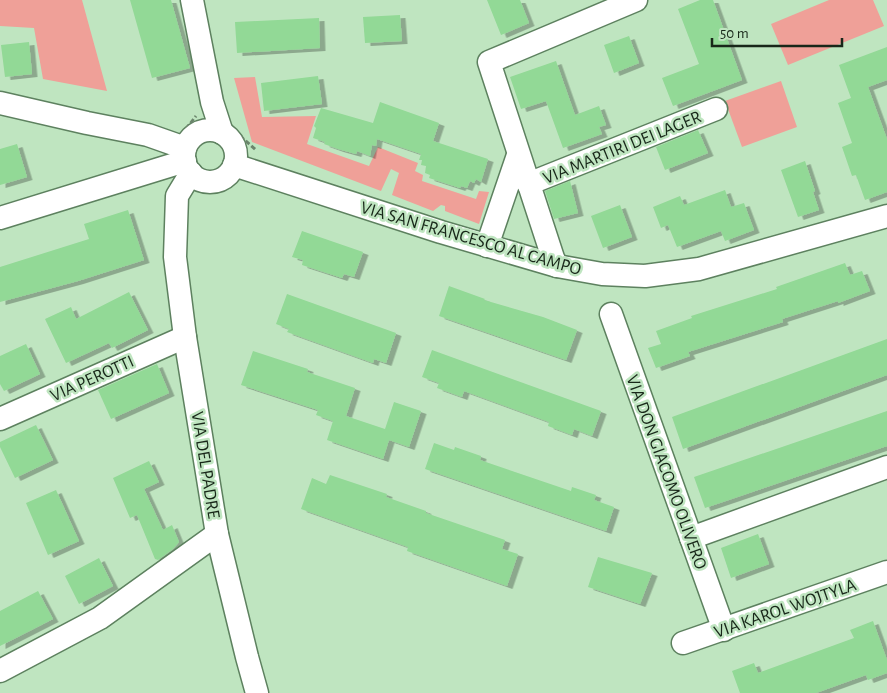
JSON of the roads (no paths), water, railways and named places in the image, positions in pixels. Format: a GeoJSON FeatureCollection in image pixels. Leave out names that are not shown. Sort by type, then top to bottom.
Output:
{"type":"FeatureCollection","features":[{"type":"Feature","properties":{"kind":"street"},"geometry":{"type":"LineString","coordinates":[[0,104],[148,135],[186,154],[198,179],[215,181],[223,178],[230,172],[234,164],[235,150],[228,137],[221,131],[211,96],[192,0]]}},
{"type":"Feature","properties":{"kind":"street","name":"VIA MARTIRI DEI LAGER"},"geometry":{"type":"LineString","coordinates":[[557,266],[518,154],[489,62],[636,0]]}},
{"type":"Feature","properties":{"kind":"street","name":"VIA MARTIRI DEI LAGER"},"geometry":{"type":"LineString","coordinates":[[528,184],[716,110]]}},
{"type":"Feature","properties":{"kind":"street"},"geometry":{"type":"LineString","coordinates":[[0,218],[186,154],[193,136],[221,131]]}},
{"type":"Feature","properties":{"kind":"street","name":"VIA DEL PADRE"},"geometry":{"type":"LineString","coordinates":[[0,671],[100,618],[217,534],[185,337],[175,257],[177,196],[186,154]]}},
{"type":"Feature","properties":{"kind":"street"},"geometry":{"type":"LineString","coordinates":[[487,246],[518,154]]}},
{"type":"Feature","properties":{"kind":"street","name":"VIA SAN FRANCESCO AL CAMPO"},"geometry":{"type":"LineString","coordinates":[[234,164],[361,207],[487,246],[557,266],[602,274],[645,276],[699,269],[887,216]]}},
{"type":"Feature","properties":{"kind":"street","name":"VIA DON GIACOMO OLIVERO"},"geometry":{"type":"LineString","coordinates":[[611,314],[724,630]]}},
{"type":"Feature","properties":{"kind":"street","name":"VIA PEROTTI"},"geometry":{"type":"LineString","coordinates":[[0,419],[185,337]]}},
{"type":"Feature","properties":{"kind":"street"},"geometry":{"type":"LineString","coordinates":[[691,538],[887,467]]}},
{"type":"Feature","properties":{"kind":"street"},"geometry":{"type":"LineString","coordinates":[[217,534],[257,693]]}},
{"type":"Feature","properties":{"kind":"street","name":"VIA KAROL WOJTYLA"},"geometry":{"type":"LineString","coordinates":[[683,643],[887,572]]}}]}
